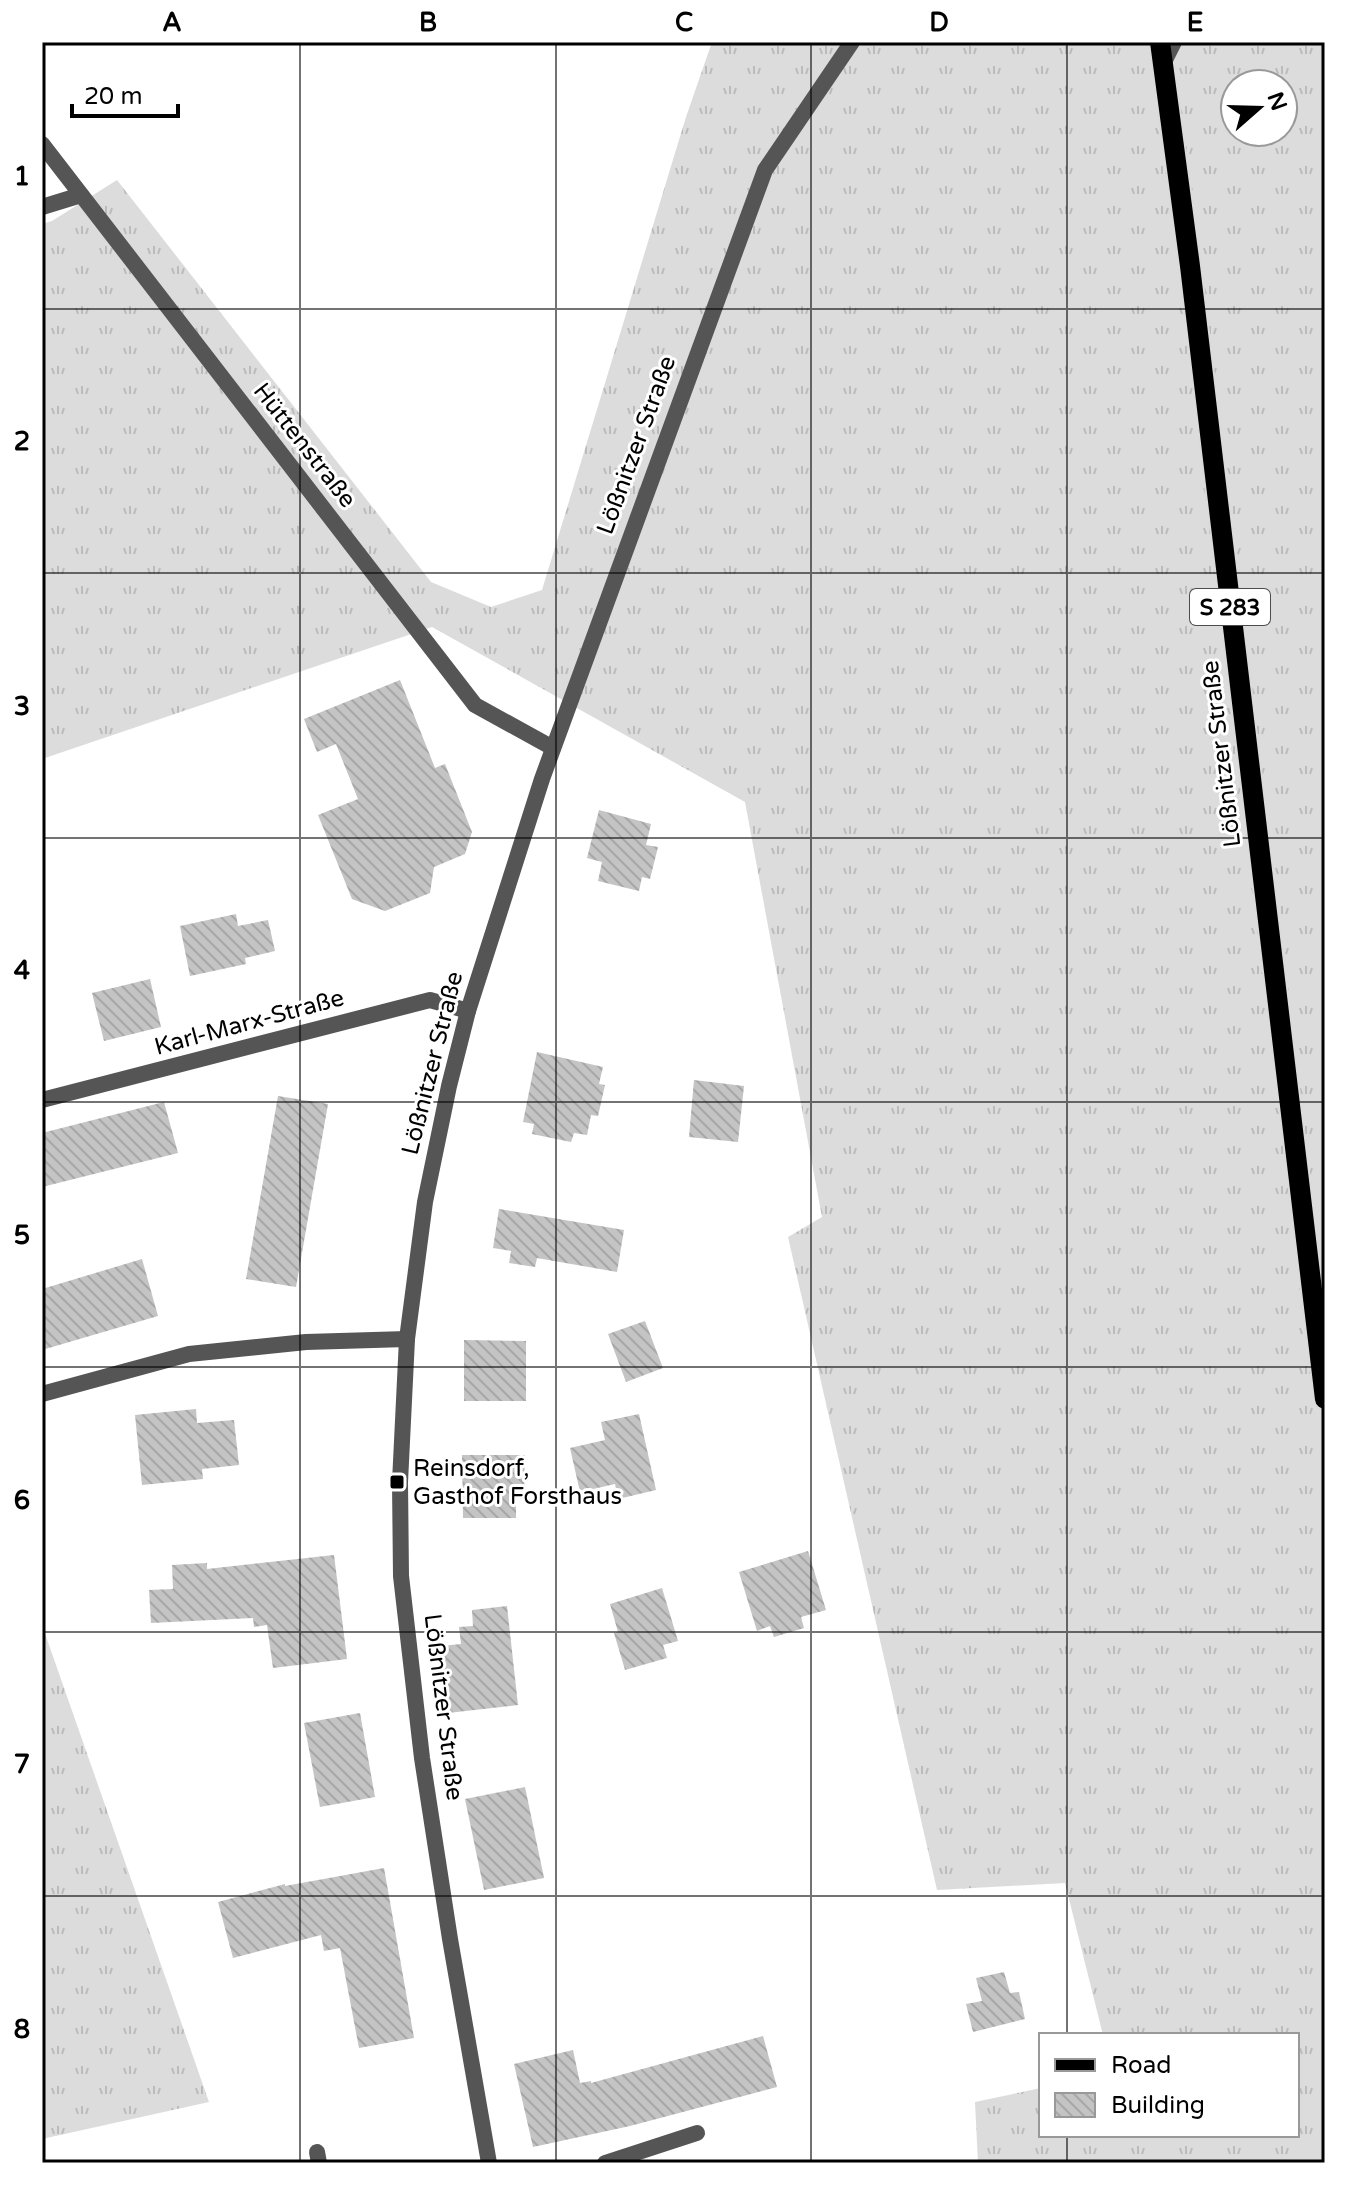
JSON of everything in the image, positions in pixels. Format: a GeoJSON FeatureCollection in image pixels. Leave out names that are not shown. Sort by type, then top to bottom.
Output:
{"type":"FeatureCollection","features":[{"type":"Feature","properties":{"kind":"main road","name":"S 283"},"geometry":{"type":"LineString","coordinates":[[1160,42],[1163,64]]}},
{"type":"Feature","properties":{"kind":"main road","name":"Lößnitzer Straße"},"geometry":{"type":"LineString","coordinates":[[1163,64],[1190,266],[1325,1399]]}},
{"type":"Feature","properties":{"kind":"street","name":"Lößnitzer Straße"},"geometry":{"type":"LineString","coordinates":[[489,2163],[422,1758],[401,1576],[400,1482],[407,1339],[425,1202],[468,1011],[553,748],[765,170],[852,42]]}},
{"type":"Feature","properties":{"kind":"street"},"geometry":{"type":"LineString","coordinates":[[1163,64],[1174,42]]}},
{"type":"Feature","properties":{"kind":"street","name":"Hüttenstraße"},"geometry":{"type":"LineString","coordinates":[[42,144],[475,705],[553,748]]}},
{"type":"Feature","properties":{"kind":"street"},"geometry":{"type":"LineString","coordinates":[[42,207],[81,195]]}},
{"type":"Feature","properties":{"kind":"street","name":"Karl-Marx-Straße"},"geometry":{"type":"LineString","coordinates":[[42,1100],[430,1000],[468,1011]]}},
{"type":"Feature","properties":{"kind":"street"},"geometry":{"type":"LineString","coordinates":[[42,1394],[189,1354],[306,1342],[407,1339]]}},
{"type":"Feature","properties":{"kind":"street"},"geometry":{"type":"LineString","coordinates":[[605,2163],[697,2133]]}},
{"type":"Feature","properties":{"kind":"green space"},"geometry":{"type":"Polygon","coordinates":[[[712,42],[1325,42],[1325,2163],[978,2163],[975,2102],[1039,2088],[1039,2137],[1299,2137],[1299,2033],[1102,2033],[1065,1883],[937,1890],[788,1237],[822,1217],[745,802],[432,627],[42,759],[42,224],[52,221],[117,180],[431,582],[491,607],[542,590],[686,117],[712,42]]]}},
{"type":"Feature","properties":{"kind":"green space"},"geometry":{"type":"Polygon","coordinates":[[[42,1625],[209,2102],[42,2139],[42,1625]]]}},
{"type":"Feature","properties":{"kind":"building"},"geometry":{"type":"Polygon","coordinates":[[[400,680],[435,768],[445,764],[472,832],[465,854],[434,867],[430,893],[385,911],[352,899],[318,815],[358,799],[336,744],[317,752],[304,719],[400,680]]]}},
{"type":"Feature","properties":{"kind":"building"},"geometry":{"type":"Polygon","coordinates":[[[599,810],[651,824],[646,845],[658,847],[650,879],[642,877],[639,891],[598,881],[602,862],[587,858],[599,810]]]}},
{"type":"Feature","properties":{"kind":"building"},"geometry":{"type":"Polygon","coordinates":[[[236,914],[238,926],[268,920],[275,951],[245,958],[246,964],[190,976],[180,926],[236,914]]]}},
{"type":"Feature","properties":{"kind":"building"},"geometry":{"type":"Polygon","coordinates":[[[150,979],[161,1027],[104,1041],[92,993],[150,979]]]}},
{"type":"Feature","properties":{"kind":"building"},"geometry":{"type":"Polygon","coordinates":[[[537,1052],[603,1067],[599,1084],[605,1085],[598,1116],[591,1115],[587,1135],[574,1133],[571,1142],[532,1134],[534,1124],[523,1122],[537,1052]]]}},
{"type":"Feature","properties":{"kind":"building"},"geometry":{"type":"Polygon","coordinates":[[[694,1080],[744,1086],[738,1142],[689,1137],[694,1080]]]}},
{"type":"Feature","properties":{"kind":"building"},"geometry":{"type":"Polygon","coordinates":[[[278,1096],[328,1104],[296,1287],[246,1279],[278,1096]]]}},
{"type":"Feature","properties":{"kind":"building"},"geometry":{"type":"Polygon","coordinates":[[[164,1102],[178,1153],[42,1187],[42,1133],[164,1102]]]}},
{"type":"Feature","properties":{"kind":"building"},"geometry":{"type":"Polygon","coordinates":[[[499,1209],[624,1230],[617,1272],[537,1258],[535,1267],[509,1263],[511,1251],[493,1248],[499,1209]]]}},
{"type":"Feature","properties":{"kind":"building"},"geometry":{"type":"Polygon","coordinates":[[[142,1259],[158,1316],[42,1350],[42,1289],[142,1259]]]}},
{"type":"Feature","properties":{"kind":"building"},"geometry":{"type":"Polygon","coordinates":[[[645,1321],[663,1368],[626,1382],[608,1334],[645,1321]]]}},
{"type":"Feature","properties":{"kind":"building"},"geometry":{"type":"Polygon","coordinates":[[[464,1340],[526,1341],[526,1401],[464,1401],[464,1340]]]}},
{"type":"Feature","properties":{"kind":"building"},"geometry":{"type":"Polygon","coordinates":[[[196,1409],[197,1423],[234,1420],[239,1465],[202,1469],[203,1479],[142,1485],[135,1415],[196,1409]]]}},
{"type":"Feature","properties":{"kind":"building"},"geometry":{"type":"Polygon","coordinates":[[[639,1414],[656,1490],[618,1499],[615,1484],[580,1492],[570,1448],[605,1440],[601,1422],[639,1414]]]}},
{"type":"Feature","properties":{"kind":"building"},"geometry":{"type":"Polygon","coordinates":[[[462,1455],[525,1455],[524,1499],[516,1499],[516,1518],[463,1518],[462,1455]]]}},
{"type":"Feature","properties":{"kind":"building"},"geometry":{"type":"Polygon","coordinates":[[[808,1551],[826,1610],[801,1617],[804,1628],[774,1637],[770,1626],[757,1631],[739,1572],[808,1551]]]}},
{"type":"Feature","properties":{"kind":"building"},"geometry":{"type":"Polygon","coordinates":[[[334,1555],[347,1659],[273,1668],[267,1625],[254,1627],[253,1618],[151,1623],[149,1590],[173,1589],[172,1565],[207,1563],[207,1569],[334,1555]]]}},
{"type":"Feature","properties":{"kind":"building"},"geometry":{"type":"Polygon","coordinates":[[[662,1588],[678,1641],[663,1645],[667,1658],[625,1670],[614,1633],[618,1632],[610,1604],[662,1588]]]}},
{"type":"Feature","properties":{"kind":"building"},"geometry":{"type":"Polygon","coordinates":[[[507,1606],[518,1705],[448,1713],[441,1646],[461,1644],[459,1627],[473,1626],[472,1610],[507,1606]]]}},
{"type":"Feature","properties":{"kind":"building"},"geometry":{"type":"Polygon","coordinates":[[[360,1713],[375,1797],[320,1807],[304,1723],[360,1713]]]}},
{"type":"Feature","properties":{"kind":"building"},"geometry":{"type":"Polygon","coordinates":[[[525,1787],[544,1878],[484,1890],[465,1799],[525,1787]]]}},
{"type":"Feature","properties":{"kind":"building"},"geometry":{"type":"Polygon","coordinates":[[[384,1868],[414,2038],[359,2048],[340,1948],[324,1951],[321,1935],[233,1958],[218,1902],[285,1884],[384,1868]]]}},
{"type":"Feature","properties":{"kind":"building"},"geometry":{"type":"Polygon","coordinates":[[[1004,1972],[1010,1993],[1019,1992],[1025,2019],[973,2032],[966,2004],[982,2001],[976,1978],[1004,1972]]]}},
{"type":"Feature","properties":{"kind":"building"},"geometry":{"type":"Polygon","coordinates":[[[763,2036],[777,2087],[630,2126],[533,2147],[514,2064],[573,2050],[580,2083],[591,2083],[763,2036]]]}},
{"type":"Feature","properties":{"kind":"place","name":"Reinsdorf, Gasthof Forsthaus"},"geometry":{"type":"Point","coordinates":[397,1482]}}]}
